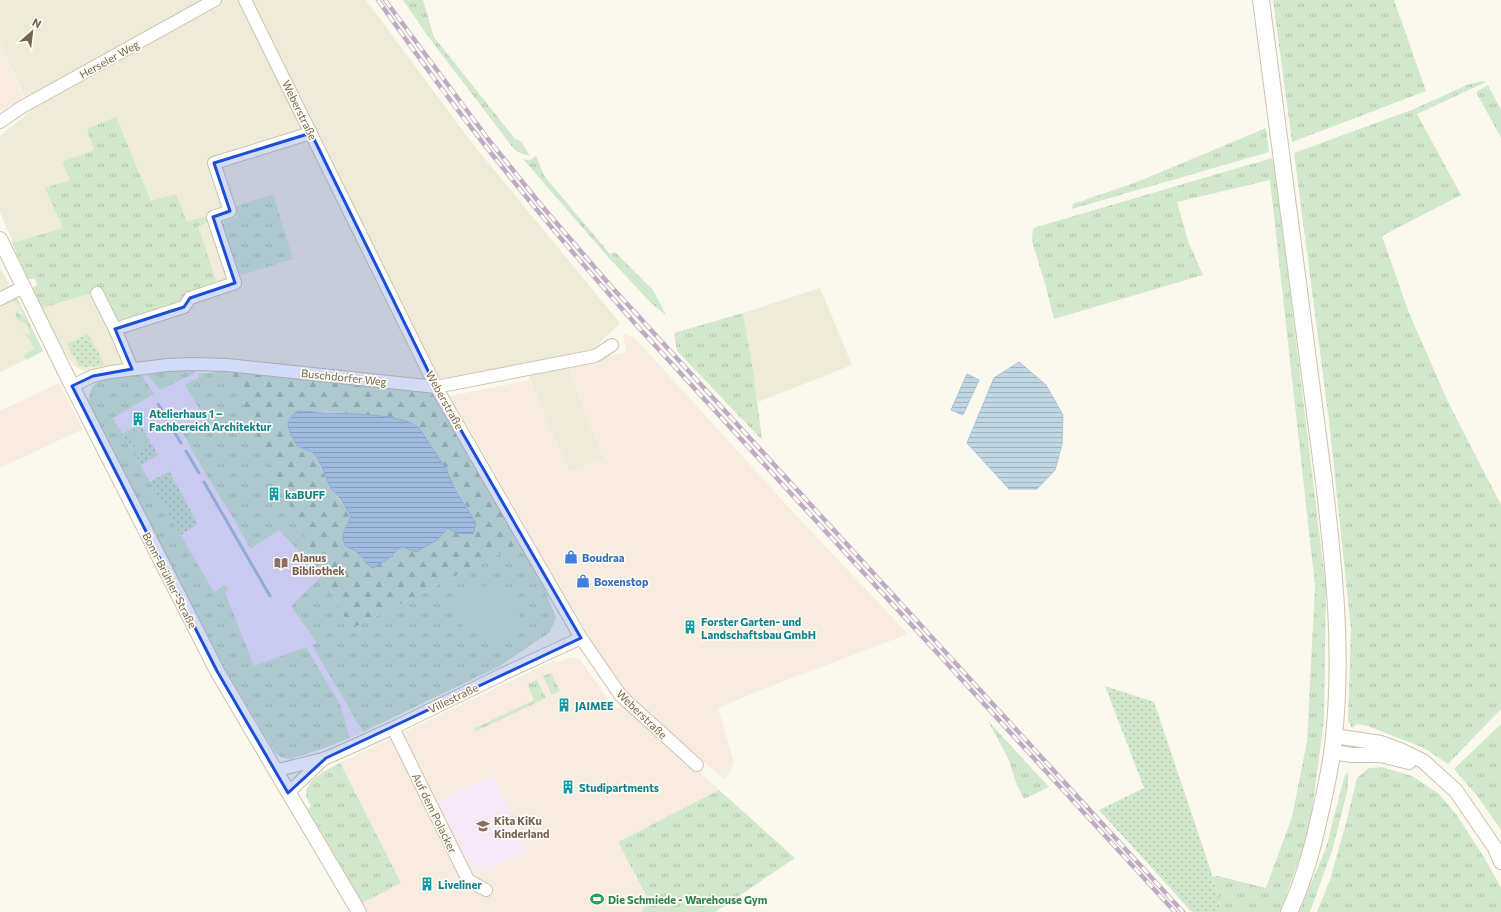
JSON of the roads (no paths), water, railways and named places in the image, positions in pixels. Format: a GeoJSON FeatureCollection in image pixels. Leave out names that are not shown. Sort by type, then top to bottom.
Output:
{"type":"FeatureCollection","features":[{"type":"Feature","properties":{"kind":"main road"},"geometry":{"type":"LineString","coordinates":[[1261,0],[1334,562],[1338,641],[1332,752],[1311,854],[1289,912]]}},
{"type":"Feature","properties":{"kind":"street","name":"Herseler Weg"},"geometry":{"type":"LineString","coordinates":[[1,120],[215,0]]}},
{"type":"Feature","properties":{"kind":"street","name":"Weberstraße"},"geometry":{"type":"LineString","coordinates":[[245,0],[436,387],[581,638],[621,696],[697,765]]}},
{"type":"Feature","properties":{"kind":"street"},"geometry":{"type":"LineString","coordinates":[[115,329],[184,307],[190,298],[235,283],[213,217],[230,211],[214,163],[311,133]]}},
{"type":"Feature","properties":{"kind":"street","name":"Bonn-Brühler-Straße"},"geometry":{"type":"LineString","coordinates":[[0,239],[72,386],[217,671],[359,912]]}},
{"type":"Feature","properties":{"kind":"street"},"geometry":{"type":"LineString","coordinates":[[0,299],[23,287]]}},
{"type":"Feature","properties":{"kind":"street"},"geometry":{"type":"LineString","coordinates":[[97,294],[115,329],[132,369]]}},
{"type":"Feature","properties":{"kind":"street","name":"Buschdorfer Weg"},"geometry":{"type":"LineString","coordinates":[[72,386],[93,376],[132,369],[168,365],[227,365],[436,387],[594,356],[612,345]]}},
{"type":"Feature","properties":{"kind":"street","name":"Villestraße"},"geometry":{"type":"LineString","coordinates":[[275,771],[326,758],[393,728],[503,674],[581,638]]}},
{"type":"Feature","properties":{"kind":"street","name":"Auf dem Polacker"},"geometry":{"type":"LineString","coordinates":[[393,728],[468,880],[486,890]]}},
{"type":"Feature","properties":{"kind":"street"},"geometry":{"type":"LineString","coordinates":[[1334,736],[1381,743],[1423,761],[1456,791],[1498,852],[1501,862]]}},
{"type":"Feature","properties":{"kind":"street"},"geometry":{"type":"LineString","coordinates":[[1332,752],[1352,755],[1381,755],[1414,764],[1437,773]]}},
{"type":"Feature","properties":{"kind":"street","name":"Villestraße"},"geometry":{"type":"LineString","coordinates":[[288,793],[326,758]]}},
{"type":"Feature","properties":{"kind":"water"},"geometry":{"type":"Polygon","coordinates":[[[1019,362],[1046,385],[1063,415],[1062,444],[1055,470],[1037,489],[1009,489],[967,443],[994,378],[1019,362]]]}},
{"type":"Feature","properties":{"kind":"water"},"geometry":{"type":"Polygon","coordinates":[[[967,374],[979,380],[963,415],[951,410],[967,374]]]}},
{"type":"Feature","properties":{"kind":"water"},"geometry":{"type":"Polygon","coordinates":[[[298,411],[373,415],[400,419],[419,428],[446,469],[455,489],[476,523],[473,534],[457,533],[448,528],[437,540],[416,552],[403,547],[397,549],[392,556],[373,568],[370,566],[357,552],[346,546],[343,534],[351,516],[342,501],[331,488],[317,457],[312,452],[297,446],[288,427],[290,419],[298,411]]]}},
{"type":"Feature","properties":{"kind":"waterway"},"geometry":{"type":"LineString","coordinates":[[158,404],[181,443]]}},
{"type":"Feature","properties":{"kind":"waterway"},"geometry":{"type":"LineString","coordinates":[[186,451],[199,473]]}},
{"type":"Feature","properties":{"kind":"waterway"},"geometry":{"type":"LineString","coordinates":[[204,482],[270,596]]}},
{"type":"Feature","properties":{"kind":"railway"},"geometry":{"type":"LineString","coordinates":[[378,0],[471,127],[536,209],[587,269],[639,328],[1175,912]]}},
{"type":"Feature","properties":{"kind":"railway"},"geometry":{"type":"LineString","coordinates":[[385,0],[488,139],[541,205],[609,284],[1183,912]]}},
{"type":"Feature","properties":{"kind":"place","name":"Atelierhaus 1 – Fachbereich Architektur"},"geometry":{"type":"Point","coordinates":[138,419]}},
{"type":"Feature","properties":{"kind":"place","name":"kaBUFF"},"geometry":{"type":"Point","coordinates":[274,494]}},
{"type":"Feature","properties":{"kind":"place","name":"Boudraa"},"geometry":{"type":"Point","coordinates":[571,557]}},
{"type":"Feature","properties":{"kind":"place","name":"Alanus Bibliothek"},"geometry":{"type":"Point","coordinates":[281,563]}},
{"type":"Feature","properties":{"kind":"place","name":"Boxenstop"},"geometry":{"type":"Point","coordinates":[583,581]}},
{"type":"Feature","properties":{"kind":"place","name":"Forster Garten- und Landschaftsbau GmbH"},"geometry":{"type":"Point","coordinates":[690,627]}},
{"type":"Feature","properties":{"kind":"place","name":"JAIMEE"},"geometry":{"type":"Point","coordinates":[564,705]}},
{"type":"Feature","properties":{"kind":"place","name":"Studipartments"},"geometry":{"type":"Point","coordinates":[568,787]}},
{"type":"Feature","properties":{"kind":"place","name":"Kita KiKu Kinderland"},"geometry":{"type":"Point","coordinates":[483,826]}},
{"type":"Feature","properties":{"kind":"place","name":"Liveliner"},"geometry":{"type":"Point","coordinates":[427,884]}},
{"type":"Feature","properties":{"kind":"place","name":"Die Schmiede - Warehouse Gym"},"geometry":{"type":"Point","coordinates":[597,899]}}]}
